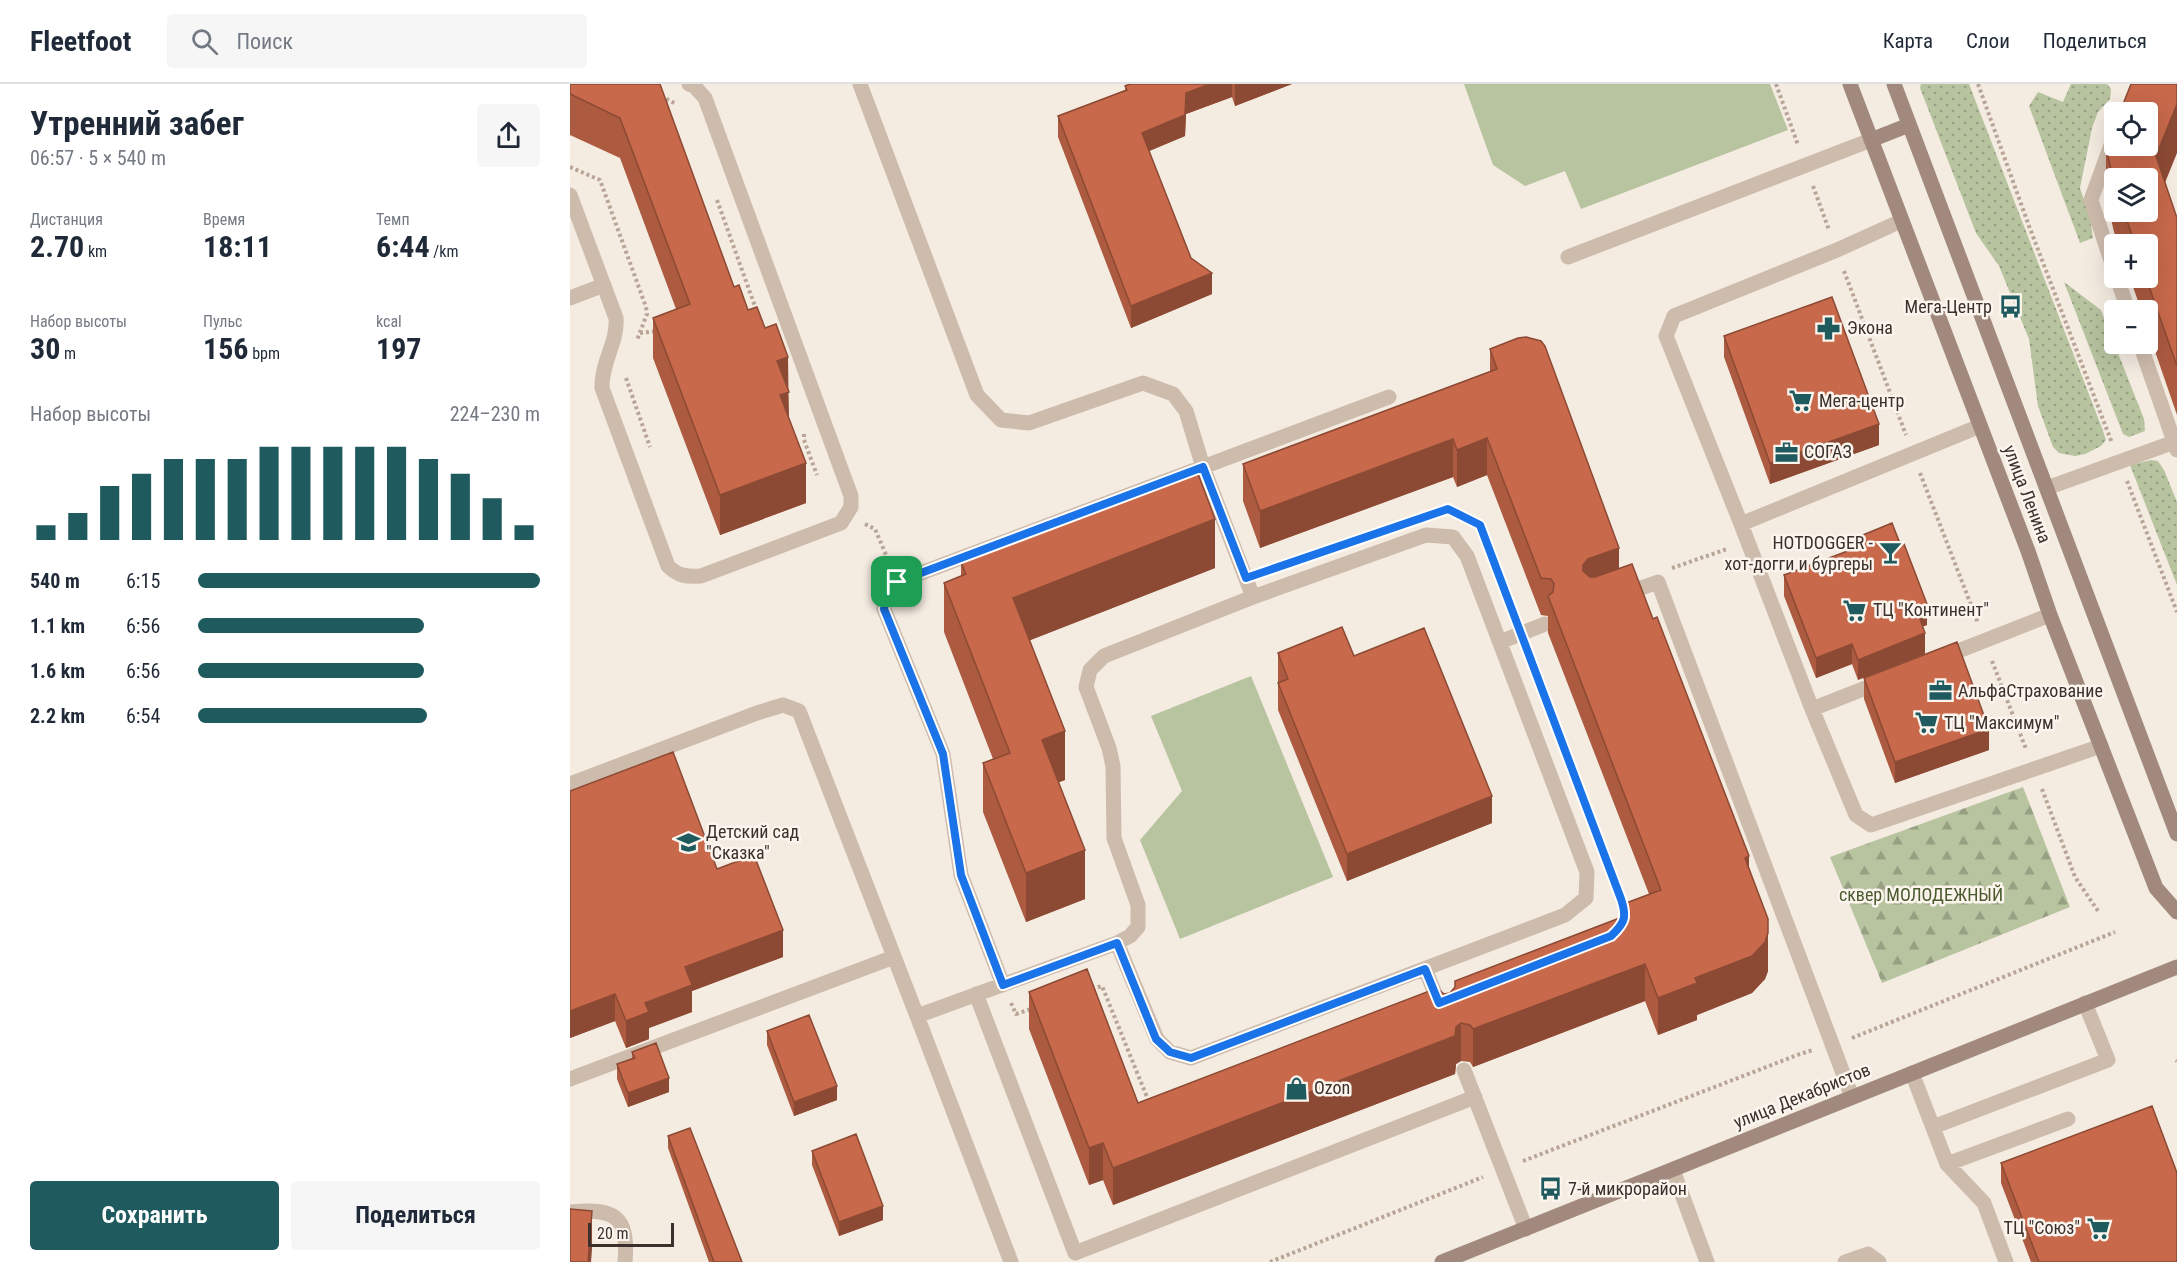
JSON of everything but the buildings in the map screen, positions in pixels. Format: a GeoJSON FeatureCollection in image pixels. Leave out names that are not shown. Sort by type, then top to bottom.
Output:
{"type":"FeatureCollection","features":[{"type":"Feature","properties":{"kind":"main road","name":"улица Ленина"},"geometry":{"type":"LineString","coordinates":[[1850,84],[2050,615],[2156,888],[2177,912]]}},
{"type":"Feature","properties":{"kind":"main road","name":"улица Ленина"},"geometry":{"type":"LineString","coordinates":[[1894,84],[2177,834]]}},
{"type":"Feature","properties":{"kind":"main road"},"geometry":{"type":"LineString","coordinates":[[1871,140],[1909,125]]}},
{"type":"Feature","properties":{"kind":"main road","name":"улица Декабристов"},"geometry":{"type":"LineString","coordinates":[[1442,1262],[2177,967]]}},
{"type":"Feature","properties":{"kind":"lane"},"geometry":{"type":"LineString","coordinates":[[570,195],[616,318],[617,328],[602,376],[602,388],[668,566],[674,572],[687,577],[701,576],[841,523],[851,507],[852,496],[705,98],[689,84]]}},
{"type":"Feature","properties":{"kind":"lane"},"geometry":{"type":"LineString","coordinates":[[860,84],[977,395],[1001,420],[1029,423],[1143,383],[1173,394],[1186,411],[1203,467],[1253,597]]}},
{"type":"Feature","properties":{"kind":"lane"},"geometry":{"type":"LineString","coordinates":[[1568,257],[1871,140]]}},
{"type":"Feature","properties":{"kind":"lane"},"geometry":{"type":"LineString","coordinates":[[2104,240],[2091,201],[2107,156]]}},
{"type":"Feature","properties":{"kind":"lane"},"geometry":{"type":"LineString","coordinates":[[1901,221],[1674,316],[1666,336],[1856,816],[1870,825],[2101,746]]}},
{"type":"Feature","properties":{"kind":"lane"},"geometry":{"type":"LineString","coordinates":[[570,298],[604,285]]}},
{"type":"Feature","properties":{"kind":"lane"},"geometry":{"type":"LineString","coordinates":[[2047,488],[2176,444],[2144,354]]}},
{"type":"Feature","properties":{"kind":"lane"},"geometry":{"type":"LineString","coordinates":[[1003,985],[961,875],[943,754],[884,609],[887,594],[897,582],[1389,397]]}},
{"type":"Feature","properties":{"kind":"lane"},"geometry":{"type":"LineString","coordinates":[[1742,524],[1980,426]]}},
{"type":"Feature","properties":{"kind":"lane"},"geometry":{"type":"LineString","coordinates":[[917,1016],[1117,943],[1130,936],[1138,927],[1138,905],[1114,838],[1113,766],[1086,687],[1090,669],[1104,656],[1253,597],[1426,535],[1453,537],[1467,556],[1587,872],[1587,898],[1566,915],[1191,1058],[1170,1052],[1156,1039],[1117,943]]}},
{"type":"Feature","properties":{"kind":"lane"},"geometry":{"type":"LineString","coordinates":[[1614,597],[1658,582],[1852,1097]]}},
{"type":"Feature","properties":{"kind":"lane"},"geometry":{"type":"LineString","coordinates":[[1930,662],[2050,615]]}},
{"type":"Feature","properties":{"kind":"lane"},"geometry":{"type":"LineString","coordinates":[[1500,642],[1545,624]]}},
{"type":"Feature","properties":{"kind":"lane"},"geometry":{"type":"LineString","coordinates":[[1812,709],[1898,675]]}},
{"type":"Feature","properties":{"kind":"lane"},"geometry":{"type":"LineString","coordinates":[[570,784],[757,713],[783,705],[799,711],[1011,1262]]}},
{"type":"Feature","properties":{"kind":"lane"},"geometry":{"type":"LineString","coordinates":[[570,1079],[894,957]]}},
{"type":"Feature","properties":{"kind":"lane"},"geometry":{"type":"LineString","coordinates":[[1425,969],[1446,1022]]}},
{"type":"Feature","properties":{"kind":"lane"},"geometry":{"type":"LineString","coordinates":[[976,994],[1075,1253],[1475,1097]]}},
{"type":"Feature","properties":{"kind":"lane"},"geometry":{"type":"LineString","coordinates":[[1933,1127],[2108,1060],[2085,1004]]}},
{"type":"Feature","properties":{"kind":"lane"},"geometry":{"type":"LineString","coordinates":[[1464,1070],[1526,1229]]}},
{"type":"Feature","properties":{"kind":"lane"},"geometry":{"type":"LineString","coordinates":[[1912,1073],[1947,1164],[1984,1203],[2006,1262]]}},
{"type":"Feature","properties":{"kind":"lane"},"geometry":{"type":"LineString","coordinates":[[1947,1164],[2068,1119]]}},
{"type":"Feature","properties":{"kind":"lane"},"geometry":{"type":"LineString","coordinates":[[1673,1170],[1707,1262]]}},
{"type":"Feature","properties":{"kind":"lane"},"geometry":{"type":"LineString","coordinates":[[570,1212],[604,1211],[615,1218],[624,1229],[627,1242],[625,1262]]}},
{"type":"Feature","properties":{"kind":"lane"},"geometry":{"type":"LineString","coordinates":[[1845,1262],[1868,1254],[1879,1262]]}},
{"type":"Feature","properties":{"kind":"path"},"geometry":{"type":"LineString","coordinates":[[1776,84],[1836,250],[2075,877],[2098,911]]}},
{"type":"Feature","properties":{"kind":"path"},"geometry":{"type":"LineString","coordinates":[[1978,84],[2029,226],[2177,612]]}},
{"type":"Feature","properties":{"kind":"path"},"geometry":{"type":"LineString","coordinates":[[652,92],[678,105]]}},
{"type":"Feature","properties":{"kind":"path"},"geometry":{"type":"LineString","coordinates":[[570,167],[600,180],[646,307],[647,314],[637,342]]}},
{"type":"Feature","properties":{"kind":"path"},"geometry":{"type":"LineString","coordinates":[[716,199],[759,319]]}},
{"type":"Feature","properties":{"kind":"path"},"geometry":{"type":"LineString","coordinates":[[640,333],[660,330]]}},
{"type":"Feature","properties":{"kind":"path"},"geometry":{"type":"LineString","coordinates":[[625,370],[650,448]]}},
{"type":"Feature","properties":{"kind":"path"},"geometry":{"type":"LineString","coordinates":[[805,430],[804,440],[820,484]]}},
{"type":"Feature","properties":{"kind":"path"},"geometry":{"type":"LineString","coordinates":[[1436,513],[1448,509],[1480,525],[1488,548]]}},
{"type":"Feature","properties":{"kind":"path"},"geometry":{"type":"LineString","coordinates":[[848,514],[875,529],[897,582]]}},
{"type":"Feature","properties":{"kind":"path"},"geometry":{"type":"LineString","coordinates":[[1609,866],[1625,913],[1621,927]]}},
{"type":"Feature","properties":{"kind":"path"},"geometry":{"type":"LineString","coordinates":[[1269,1262],[1800,1054],[1834,1046],[2115,932]]}},
{"type":"Feature","properties":{"kind":"green space"},"geometry":{"type":"Polygon","coordinates":[[[1464,84],[1770,84],[1788,130],[1581,209],[1565,171],[1525,186],[1493,165],[1464,84]]]}},
{"type":"Feature","properties":{"kind":"green space"},"geometry":{"type":"Polygon","coordinates":[[[1921,84],[1969,84],[2106,440],[2101,446],[2085,454],[2075,456],[2059,453],[2053,447],[2038,406],[2029,339],[1999,266],[1976,233],[1920,88],[1921,84]]]}},
{"type":"Feature","properties":{"kind":"green space"},"geometry":{"type":"Polygon","coordinates":[[[2071,84],[2107,84],[2111,89],[2110,99],[2104,102],[2092,128],[2080,188],[2090,218],[2093,238],[2080,243],[2029,106],[2038,92],[2063,102],[2071,84]]]}},
{"type":"Feature","properties":{"kind":"green space"},"geometry":{"type":"Polygon","coordinates":[[[2064,282],[2101,310],[2104,318],[2104,354],[2118,354],[2144,419],[2145,431],[2129,437],[2123,434],[2064,282]]]}},
{"type":"Feature","properties":{"kind":"green space"},"geometry":{"type":"Polygon","coordinates":[[[2151,460],[2158,461],[2164,470],[2177,502],[2177,585],[2130,465],[2151,460]]]}},
{"type":"Feature","properties":{"kind":"green space"},"geometry":{"type":"Polygon","coordinates":[[[1251,676],[1333,877],[1180,939],[1140,840],[1182,791],[1151,716],[1251,676]]]}},
{"type":"Feature","properties":{"kind":"green space","name":"сквер МОЛОДЕЖНЫЙ"},"geometry":{"type":"Polygon","coordinates":[[[2023,787],[2070,907],[1882,983],[1830,857],[2023,787]]]}},
{"type":"Feature","properties":{"kind":"place","name":"Мега-Центр"},"geometry":{"type":"Point","coordinates":[2010,307]}},
{"type":"Feature","properties":{"kind":"place","name":"Экона"},"geometry":{"type":"Point","coordinates":[1829,328]}},
{"type":"Feature","properties":{"kind":"place","name":"Мега-центр"},"geometry":{"type":"Point","coordinates":[1801,401]}},
{"type":"Feature","properties":{"kind":"place","name":"СОГАЗ"},"geometry":{"type":"Point","coordinates":[1786,452]}},
{"type":"Feature","properties":{"kind":"place","name":"HOTDOGGER - хот-догги и бургеры"},"geometry":{"type":"Point","coordinates":[1891,553]}},
{"type":"Feature","properties":{"kind":"place","name":"ТЦ \"Континент\""},"geometry":{"type":"Point","coordinates":[1855,610]}},
{"type":"Feature","properties":{"kind":"place","name":"АльфаСтрахование"},"geometry":{"type":"Point","coordinates":[1940,691]}},
{"type":"Feature","properties":{"kind":"place","name":"ТЦ \"Максимум\""},"geometry":{"type":"Point","coordinates":[1926,723]}},
{"type":"Feature","properties":{"kind":"place","name":"Детский сад \"Сказка\""},"geometry":{"type":"Point","coordinates":[688,842]}},
{"type":"Feature","properties":{"kind":"place","name":"Ozon"},"geometry":{"type":"Point","coordinates":[1296,1088]}},
{"type":"Feature","properties":{"kind":"place","name":"7-й микрорайон"},"geometry":{"type":"Point","coordinates":[1550,1189]}},
{"type":"Feature","properties":{"kind":"place","name":"ТЦ \"Союз\""},"geometry":{"type":"Point","coordinates":[2098,1228]}},
{"type":"Feature","properties":{"kind":"route"},"geometry":{"type":"LineString","coordinates":[[1203,467],[1246,578],[1448,509],[1480,525],[1621,899],[1625,913],[1621,927],[1611,936],[1439,1003],[1425,969],[1191,1058],[1170,1052],[1156,1039],[1117,943],[1003,985],[961,875],[943,754],[884,609],[887,594],[897,582],[1203,467]]}}]}
